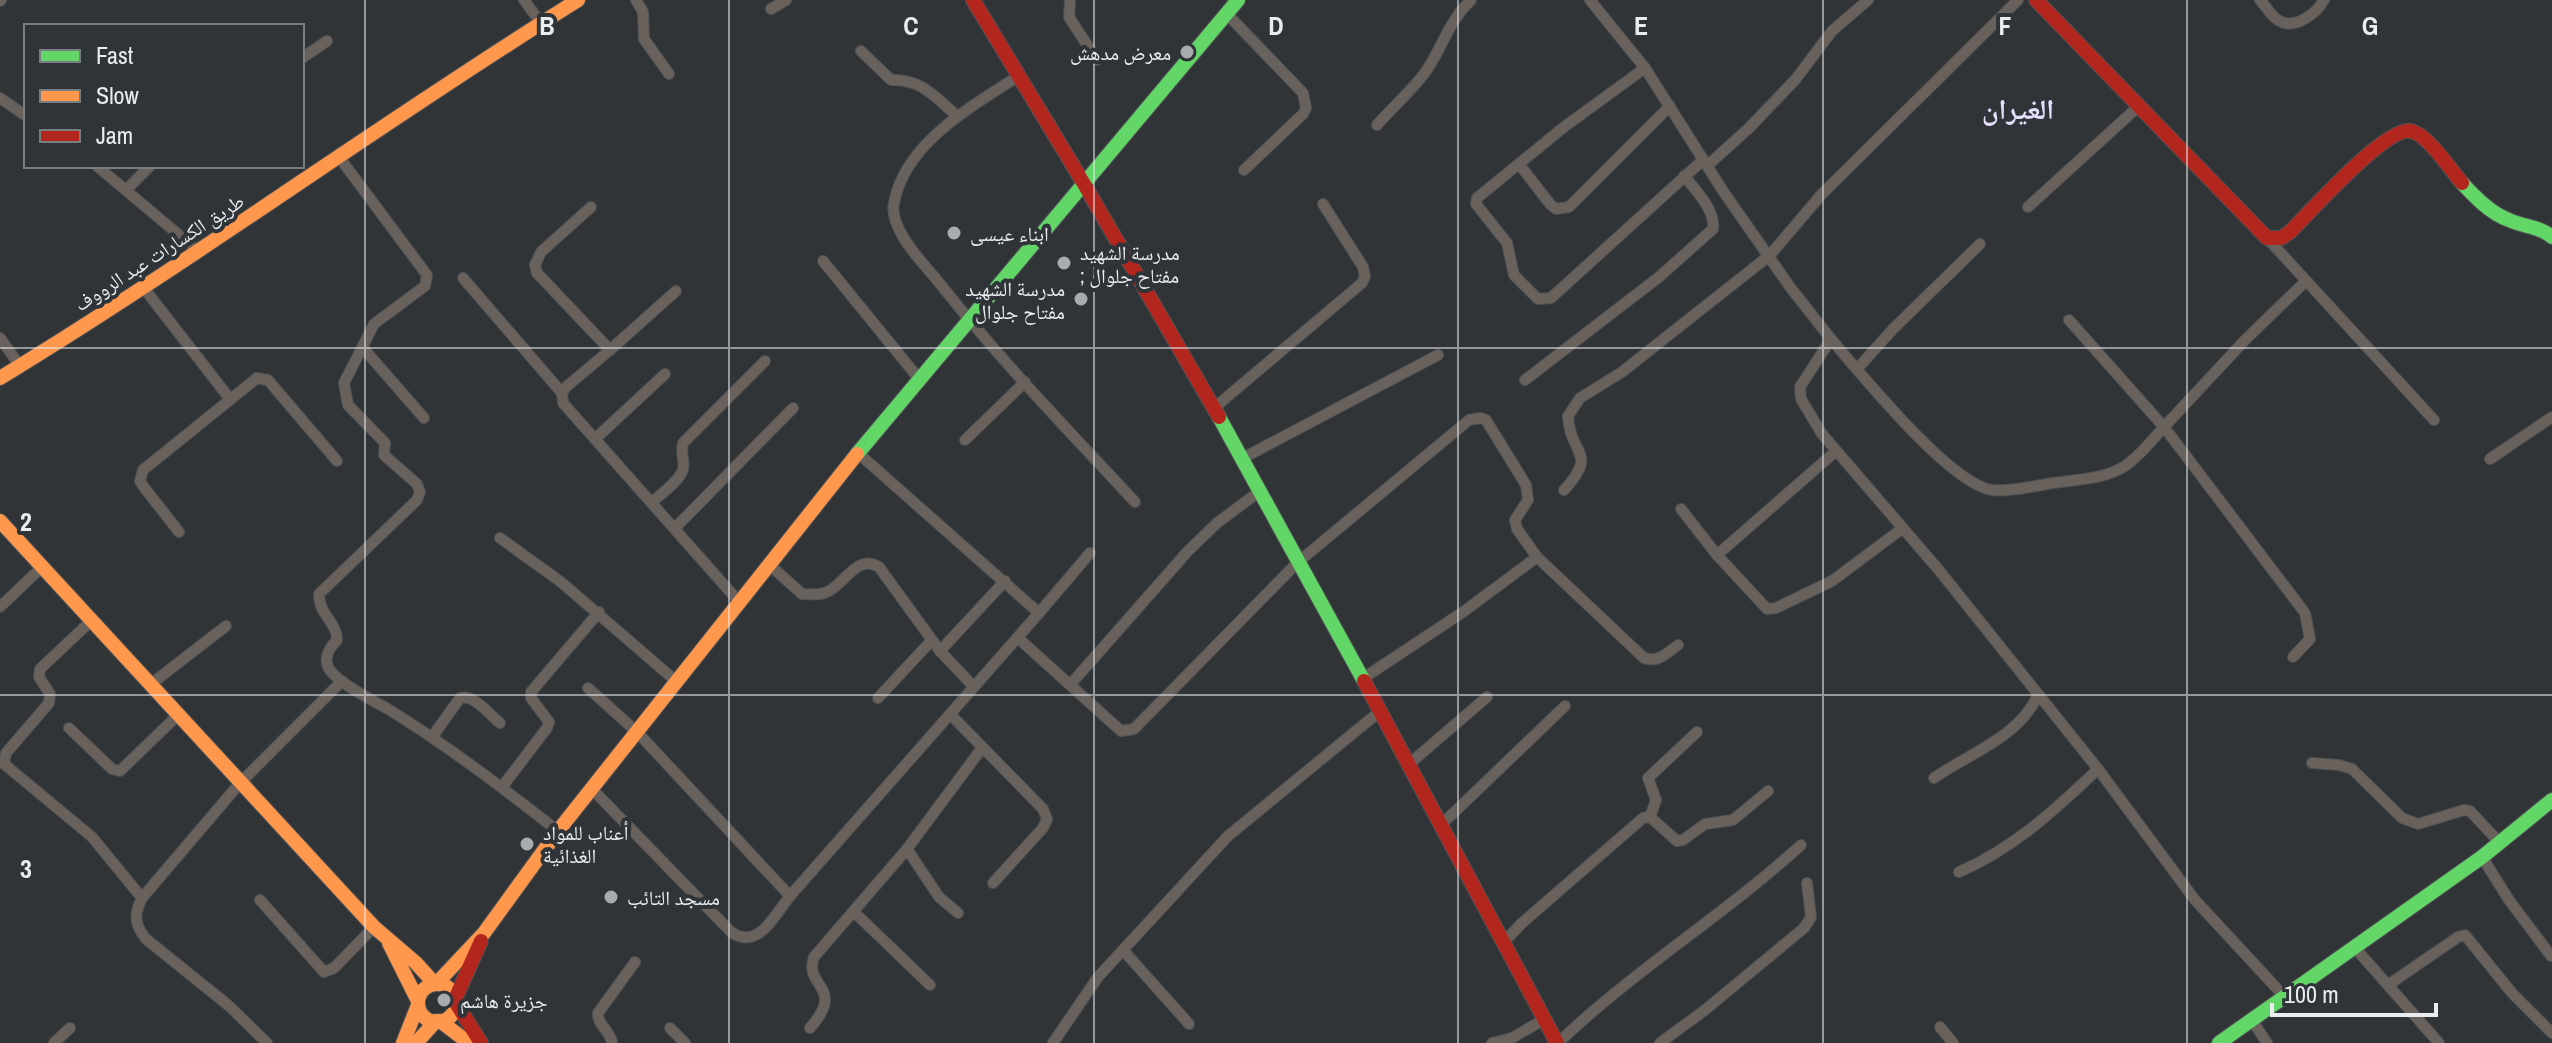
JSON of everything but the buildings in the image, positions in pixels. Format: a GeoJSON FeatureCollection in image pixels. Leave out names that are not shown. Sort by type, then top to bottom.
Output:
{"type":"FeatureCollection","features":[{"type":"Feature","properties":{"kind":"street"},"geometry":{"type":"LineString","coordinates":[[524,0],[541,23]]}},
{"type":"Feature","properties":{"kind":"street","name":"طريق الكسارات عبد الرووف"},"geometry":{"type":"LineString","coordinates":[[0,378],[578,0]]}},
{"type":"Feature","properties":{"kind":"street"},"geometry":{"type":"LineString","coordinates":[[636,0],[643,12],[644,39],[669,74]]}},
{"type":"Feature","properties":{"kind":"street"},"geometry":{"type":"LineString","coordinates":[[771,9],[786,0]]}},
{"type":"Feature","properties":{"kind":"street"},"geometry":{"type":"LineString","coordinates":[[973,0],[1214,408],[1442,824],[1557,1043],[1623,985],[1768,875],[1801,845]]}},
{"type":"Feature","properties":{"kind":"street"},"geometry":{"type":"LineString","coordinates":[[1070,0],[1069,17],[1097,60]]}},
{"type":"Feature","properties":{"kind":"street"},"geometry":{"type":"LineString","coordinates":[[403,1043],[423,990],[436,984],[484,933],[558,831],[858,453],[1238,0]]}},
{"type":"Feature","properties":{"kind":"street"},"geometry":{"type":"LineString","coordinates":[[1377,125],[1423,74],[1447,29],[1471,0]]}},
{"type":"Feature","properties":{"kind":"street"},"geometry":{"type":"LineString","coordinates":[[1590,0],[1645,68],[1705,163],[1817,325],[1931,448],[1962,476],[1991,490],[2099,476],[2131,461],[2246,339],[2306,281]]}},
{"type":"Feature","properties":{"kind":"street"},"geometry":{"type":"LineString","coordinates":[[1645,68],[1481,194],[1476,204],[1507,243],[1514,275],[1541,300],[1556,295],[1684,176],[1749,128],[1795,80],[1832,31],[1868,0]]}},
{"type":"Feature","properties":{"kind":"street"},"geometry":{"type":"LineString","coordinates":[[1564,490],[1581,472],[1581,456],[1571,436],[1568,416],[1580,398],[1622,372],[1770,255],[1822,194],[2018,0]]}},
{"type":"Feature","properties":{"kind":"street"},"geometry":{"type":"LineString","coordinates":[[2260,0],[2277,19],[2291,23],[2315,12],[2324,0]]}},
{"type":"Feature","properties":{"kind":"street"},"geometry":{"type":"LineString","coordinates":[[2038,1],[2267,238],[2434,420]]}},
{"type":"Feature","properties":{"kind":"street"},"geometry":{"type":"LineString","coordinates":[[1227,14],[1276,63],[1303,93],[1306,101],[1303,114],[1244,170]]}},
{"type":"Feature","properties":{"kind":"street"},"geometry":{"type":"LineString","coordinates":[[304,57],[327,41]]}},
{"type":"Feature","properties":{"kind":"street"},"geometry":{"type":"LineString","coordinates":[[861,51],[891,80],[917,83],[957,116]]}},
{"type":"Feature","properties":{"kind":"street"},"geometry":{"type":"LineString","coordinates":[[1017,77],[957,116],[933,136],[898,188],[893,206],[897,226],[971,321],[1135,502]]}},
{"type":"Feature","properties":{"kind":"street"},"geometry":{"type":"LineString","coordinates":[[0,98],[24,115]]}},
{"type":"Feature","properties":{"kind":"street"},"geometry":{"type":"LineString","coordinates":[[2028,207],[2140,105]]}},
{"type":"Feature","properties":{"kind":"street"},"geometry":{"type":"LineString","coordinates":[[1519,164],[1550,204],[1562,210],[1577,200],[1670,106]]}},
{"type":"Feature","properties":{"kind":"street"},"geometry":{"type":"LineString","coordinates":[[2267,238],[2281,238],[2290,232],[2379,146],[2401,132],[2412,131],[2424,138],[2482,203],[2504,218],[2538,226],[2552,237]]}},
{"type":"Feature","properties":{"kind":"street"},"geometry":{"type":"LineString","coordinates":[[339,157],[427,275],[425,286],[374,324],[344,383],[348,405],[385,443],[384,455],[417,484],[420,492],[417,500],[319,594],[319,607],[337,632],[337,640],[327,657],[328,669],[432,737],[558,831]]}},
{"type":"Feature","properties":{"kind":"street"},"geometry":{"type":"LineString","coordinates":[[101,168],[198,251]]}},
{"type":"Feature","properties":{"kind":"street"},"geometry":{"type":"LineString","coordinates":[[127,189],[148,168]]}},
{"type":"Feature","properties":{"kind":"street"},"geometry":{"type":"LineString","coordinates":[[1525,380],[1659,277],[1713,229],[1713,219],[1684,176]]}},
{"type":"Feature","properties":{"kind":"street"},"geometry":{"type":"LineString","coordinates":[[1214,408],[1362,283],[1365,276],[1363,267],[1323,204]]}},
{"type":"Feature","properties":{"kind":"street"},"geometry":{"type":"LineString","coordinates":[[591,207],[541,252],[535,265],[537,273],[610,350]]}},
{"type":"Feature","properties":{"kind":"street"},"geometry":{"type":"LineString","coordinates":[[1857,369],[1980,244]]}},
{"type":"Feature","properties":{"kind":"street"},"geometry":{"type":"LineString","coordinates":[[823,261],[920,380]]}},
{"type":"Feature","properties":{"kind":"street"},"geometry":{"type":"LineString","coordinates":[[463,278],[562,393],[563,403],[741,604]]}},
{"type":"Feature","properties":{"kind":"street"},"geometry":{"type":"LineString","coordinates":[[143,287],[230,399]]}},
{"type":"Feature","properties":{"kind":"street"},"geometry":{"type":"LineString","coordinates":[[562,393],[676,291]]}},
{"type":"Feature","properties":{"kind":"street"},"geometry":{"type":"LineString","coordinates":[[2069,320],[2164,427],[2305,613],[2310,639],[2293,657]]}},
{"type":"Feature","properties":{"kind":"street"},"geometry":{"type":"LineString","coordinates":[[0,338],[20,366]]}},
{"type":"Feature","properties":{"kind":"street"},"geometry":{"type":"LineString","coordinates":[[1831,339],[1800,387],[1801,399],[1810,417],[1835,452],[1903,528],[2098,769],[2195,900],[2283,995]]}},
{"type":"Feature","properties":{"kind":"street"},"geometry":{"type":"LineString","coordinates":[[363,348],[424,418]]}},
{"type":"Feature","properties":{"kind":"street"},"geometry":{"type":"LineString","coordinates":[[1241,459],[1438,355]]}},
{"type":"Feature","properties":{"kind":"street"},"geometry":{"type":"LineString","coordinates":[[652,502],[682,473],[683,443],[765,361]]}},
{"type":"Feature","properties":{"kind":"street"},"geometry":{"type":"LineString","coordinates":[[595,439],[665,374]]}},
{"type":"Feature","properties":{"kind":"street"},"geometry":{"type":"LineString","coordinates":[[179,532],[143,486],[143,470],[257,378],[265,378],[337,461]]}},
{"type":"Feature","properties":{"kind":"street"},"geometry":{"type":"LineString","coordinates":[[965,440],[1025,382]]}},
{"type":"Feature","properties":{"kind":"street"},"geometry":{"type":"LineString","coordinates":[[675,528],[793,408]]}},
{"type":"Feature","properties":{"kind":"street"},"geometry":{"type":"LineString","coordinates":[[2490,459],[2552,417]]}},
{"type":"Feature","properties":{"kind":"street"},"geometry":{"type":"LineString","coordinates":[[1018,638],[1121,731],[1134,729],[1297,563],[1469,420],[1481,418],[1486,420],[1526,485],[1528,500],[1515,520],[1517,529],[1537,557],[1644,658],[1654,661],[1678,645]]}},
{"type":"Feature","properties":{"kind":"street"},"geometry":{"type":"LineString","coordinates":[[1717,555],[1835,452]]}},
{"type":"Feature","properties":{"kind":"street"},"geometry":{"type":"LineString","coordinates":[[858,453],[1039,613]]}},
{"type":"Feature","properties":{"kind":"street"},"geometry":{"type":"LineString","coordinates":[[1070,685],[1188,551],[1217,523],[1260,491]]}},
{"type":"Feature","properties":{"kind":"street"},"geometry":{"type":"LineString","coordinates":[[1681,509],[1717,555],[1767,609],[1776,608],[1832,581],[1903,528]]}},
{"type":"Feature","properties":{"kind":"street"},"geometry":{"type":"LineString","coordinates":[[0,521],[374,927],[436,984],[448,988],[481,1043]]}},
{"type":"Feature","properties":{"kind":"street"},"geometry":{"type":"LineString","coordinates":[[500,538],[599,612],[677,682]]}},
{"type":"Feature","properties":{"kind":"street"},"geometry":{"type":"LineString","coordinates":[[593,790],[739,938],[752,939],[1090,553]]}},
{"type":"Feature","properties":{"kind":"street"},"geometry":{"type":"LineString","coordinates":[[1362,679],[1463,612],[1537,557]]}},
{"type":"Feature","properties":{"kind":"street"},"geometry":{"type":"LineString","coordinates":[[771,566],[802,594],[820,595],[862,564],[873,563],[891,581],[940,651],[974,687]]}},
{"type":"Feature","properties":{"kind":"street"},"geometry":{"type":"LineString","coordinates":[[0,607],[42,567]]}},
{"type":"Feature","properties":{"kind":"street"},"geometry":{"type":"LineString","coordinates":[[940,651],[1005,581]]}},
{"type":"Feature","properties":{"kind":"street"},"geometry":{"type":"LineString","coordinates":[[502,787],[547,728],[547,717],[531,698],[531,692],[599,612]]}},
{"type":"Feature","properties":{"kind":"street"},"geometry":{"type":"LineString","coordinates":[[92,620],[40,669],[39,677],[50,694],[49,703],[6,753],[4,764],[92,837],[142,898]]}},
{"type":"Feature","properties":{"kind":"street"},"geometry":{"type":"LineString","coordinates":[[151,684],[226,626]]}},
{"type":"Feature","properties":{"kind":"street"},"geometry":{"type":"LineString","coordinates":[[878,698],[932,640]]}},
{"type":"Feature","properties":{"kind":"street"},"geometry":{"type":"LineString","coordinates":[[267,1043],[228,1005],[146,939],[135,920],[135,912],[142,898],[240,783],[342,681]]}},
{"type":"Feature","properties":{"kind":"street"},"geometry":{"type":"LineString","coordinates":[[588,688],[638,733],[790,896]]}},
{"type":"Feature","properties":{"kind":"street"},"geometry":{"type":"LineString","coordinates":[[1934,778],[2004,734],[2032,707],[2038,695]]}},
{"type":"Feature","properties":{"kind":"street"},"geometry":{"type":"LineString","coordinates":[[432,737],[460,698],[464,697],[472,699],[500,723]]}},
{"type":"Feature","properties":{"kind":"street"},"geometry":{"type":"LineString","coordinates":[[1409,764],[1487,697]]}},
{"type":"Feature","properties":{"kind":"street"},"geometry":{"type":"LineString","coordinates":[[1442,824],[1565,706]]}},
{"type":"Feature","properties":{"kind":"street"},"geometry":{"type":"LineString","coordinates":[[1053,1043],[1098,977],[1228,836],[1379,712]]}},
{"type":"Feature","properties":{"kind":"street"},"geometry":{"type":"LineString","coordinates":[[69,728],[112,769],[120,771],[179,714]]}},
{"type":"Feature","properties":{"kind":"street"},"geometry":{"type":"LineString","coordinates":[[950,714],[1043,809],[1047,819],[1043,828],[993,883]]}},
{"type":"Feature","properties":{"kind":"street"},"geometry":{"type":"LineString","coordinates":[[1650,817],[1656,800],[1648,778],[1697,732]]}},
{"type":"Feature","properties":{"kind":"street"},"geometry":{"type":"LineString","coordinates":[[810,1028],[823,1013],[825,1005],[825,995],[812,968],[814,957],[907,849],[982,748]]}},
{"type":"Feature","properties":{"kind":"street"},"geometry":{"type":"LineString","coordinates":[[2312,763],[2352,769],[2410,823],[2470,811],[2500,843]]}},
{"type":"Feature","properties":{"kind":"street"},"geometry":{"type":"LineString","coordinates":[[1959,872],[2009,846],[2046,818],[2098,769]]}},
{"type":"Feature","properties":{"kind":"street"},"geometry":{"type":"LineString","coordinates":[[1503,943],[1643,818],[1650,817],[1677,841],[1683,840],[1705,824],[1733,820],[1768,791]]}},
{"type":"Feature","properties":{"kind":"street"},"geometry":{"type":"LineString","coordinates":[[2219,1043],[2283,995],[2356,949],[2482,857],[2552,800]]}},
{"type":"Feature","properties":{"kind":"street"},"geometry":{"type":"LineString","coordinates":[[907,849],[939,897],[958,913]]}},
{"type":"Feature","properties":{"kind":"street"},"geometry":{"type":"LineString","coordinates":[[2482,857],[2509,900],[2551,956]]}},
{"type":"Feature","properties":{"kind":"street"},"geometry":{"type":"LineString","coordinates":[[1660,1043],[1804,928],[1811,917],[1807,883]]}},
{"type":"Feature","properties":{"kind":"street"},"geometry":{"type":"LineString","coordinates":[[260,900],[324,972],[334,968],[374,927]]}},
{"type":"Feature","properties":{"kind":"street"},"geometry":{"type":"LineString","coordinates":[[854,912],[930,985]]}},
{"type":"Feature","properties":{"kind":"street"},"geometry":{"type":"LineString","coordinates":[[416,1043],[438,1021],[451,1015],[484,933]]}},
{"type":"Feature","properties":{"kind":"street"},"geometry":{"type":"LineString","coordinates":[[2388,985],[2465,935],[2512,993],[2552,1033]]}},
{"type":"Feature","properties":{"kind":"street"},"geometry":{"type":"LineString","coordinates":[[387,940],[424,1016],[438,1021],[469,1043]]}},
{"type":"Feature","properties":{"kind":"street"},"geometry":{"type":"LineString","coordinates":[[2356,949],[2439,1043]]}},
{"type":"Feature","properties":{"kind":"street"},"geometry":{"type":"LineString","coordinates":[[1123,950],[1189,1024]]}},
{"type":"Feature","properties":{"kind":"street"},"geometry":{"type":"LineString","coordinates":[[612,1043],[611,1035],[598,1020],[598,1013],[635,962]]}},
{"type":"Feature","properties":{"kind":"street"},"geometry":{"type":"LineString","coordinates":[[1492,1043],[1512,1038],[1543,1020]]}},
{"type":"Feature","properties":{"kind":"street"},"geometry":{"type":"LineString","coordinates":[[2252,1020],[2267,1043]]}},
{"type":"Feature","properties":{"kind":"street"},"geometry":{"type":"LineString","coordinates":[[1940,1027],[1953,1043]]}},
{"type":"Feature","properties":{"kind":"street"},"geometry":{"type":"LineString","coordinates":[[54,1043],[70,1028]]}},
{"type":"Feature","properties":{"kind":"street"},"geometry":{"type":"LineString","coordinates":[[670,1028],[685,1043]]}},
{"type":"Feature","properties":{"kind":"traffic: fast"},"geometry":{"type":"LineString","coordinates":[[857,454],[1238,0]]}},
{"type":"Feature","properties":{"kind":"traffic: fast"},"geometry":{"type":"LineString","coordinates":[[2462,183],[2495,213],[2552,237]]}},
{"type":"Feature","properties":{"kind":"traffic: fast"},"geometry":{"type":"LineString","coordinates":[[1219,417],[1364,681]]}},
{"type":"Feature","properties":{"kind":"traffic: fast"},"geometry":{"type":"LineString","coordinates":[[2219,1043],[2482,857],[2552,800]]}},
{"type":"Feature","properties":{"kind":"traffic: slow"},"geometry":{"type":"LineString","coordinates":[[0,378],[578,0]]}},
{"type":"Feature","properties":{"kind":"traffic: slow"},"geometry":{"type":"LineString","coordinates":[[436,984],[484,933],[558,831],[857,454]]}},
{"type":"Feature","properties":{"kind":"traffic: slow"},"geometry":{"type":"LineString","coordinates":[[0,521],[374,927],[435,984]]}},
{"type":"Feature","properties":{"kind":"traffic: slow"},"geometry":{"type":"LineString","coordinates":[[389,943],[418,1001]]}},
{"type":"Feature","properties":{"kind":"traffic: slow"},"geometry":{"type":"LineString","coordinates":[[437,984],[450,990],[456,1003],[450,1016],[437,1022],[424,1016],[418,1003],[424,990],[437,984]]}},
{"type":"Feature","properties":{"kind":"traffic: slow"},"geometry":{"type":"LineString","coordinates":[[403,1043],[418,1005]]}},
{"type":"Feature","properties":{"kind":"traffic: slow"},"geometry":{"type":"LineString","coordinates":[[416,1043],[436,1021]]}},
{"type":"Feature","properties":{"kind":"traffic: slow"},"geometry":{"type":"LineString","coordinates":[[440,1021],[469,1043]]}},
{"type":"Feature","properties":{"kind":"traffic: jam"},"geometry":{"type":"LineString","coordinates":[[973,0],[1219,417]]}},
{"type":"Feature","properties":{"kind":"traffic: jam"},"geometry":{"type":"LineString","coordinates":[[2036,0],[2267,238],[2281,238],[2290,232],[2367,156],[2399,133],[2411,131],[2418,134],[2462,183]]}},
{"type":"Feature","properties":{"kind":"traffic: jam"},"geometry":{"type":"LineString","coordinates":[[1364,681],[1557,1043]]}},
{"type":"Feature","properties":{"kind":"traffic: jam"},"geometry":{"type":"LineString","coordinates":[[455,999],[481,941]]}},
{"type":"Feature","properties":{"kind":"traffic: jam"},"geometry":{"type":"LineString","coordinates":[[456,1003],[481,1043]]}},
{"type":"Feature","properties":{"kind":"place","name":"معرض مدهش"},"geometry":{"type":"Point","coordinates":[1187,52]}},
{"type":"Feature","properties":{"kind":"place","name":"ابناء عيسى"},"geometry":{"type":"Point","coordinates":[954,233]}},
{"type":"Feature","properties":{"kind":"place","name":"مدرسة الشهيد ; مفتاح جلوال"},"geometry":{"type":"Point","coordinates":[1064,263]}},
{"type":"Feature","properties":{"kind":"place","name":"مدرسة الشهيد مفتاح جلوال"},"geometry":{"type":"Point","coordinates":[1081,299]}},
{"type":"Feature","properties":{"kind":"place","name":"أعناب للمواد الغذائية"},"geometry":{"type":"Point","coordinates":[527,844]}},
{"type":"Feature","properties":{"kind":"place","name":"مسجد التائب"},"geometry":{"type":"Point","coordinates":[611,897]}},
{"type":"Feature","properties":{"kind":"place","name":"جزيرة هاشم"},"geometry":{"type":"Point","coordinates":[444,1000]}},
{"type":"Feature","properties":{"kind":"district","name":"الغيران"},"geometry":{"type":"Point","coordinates":[2018,109]}}]}
